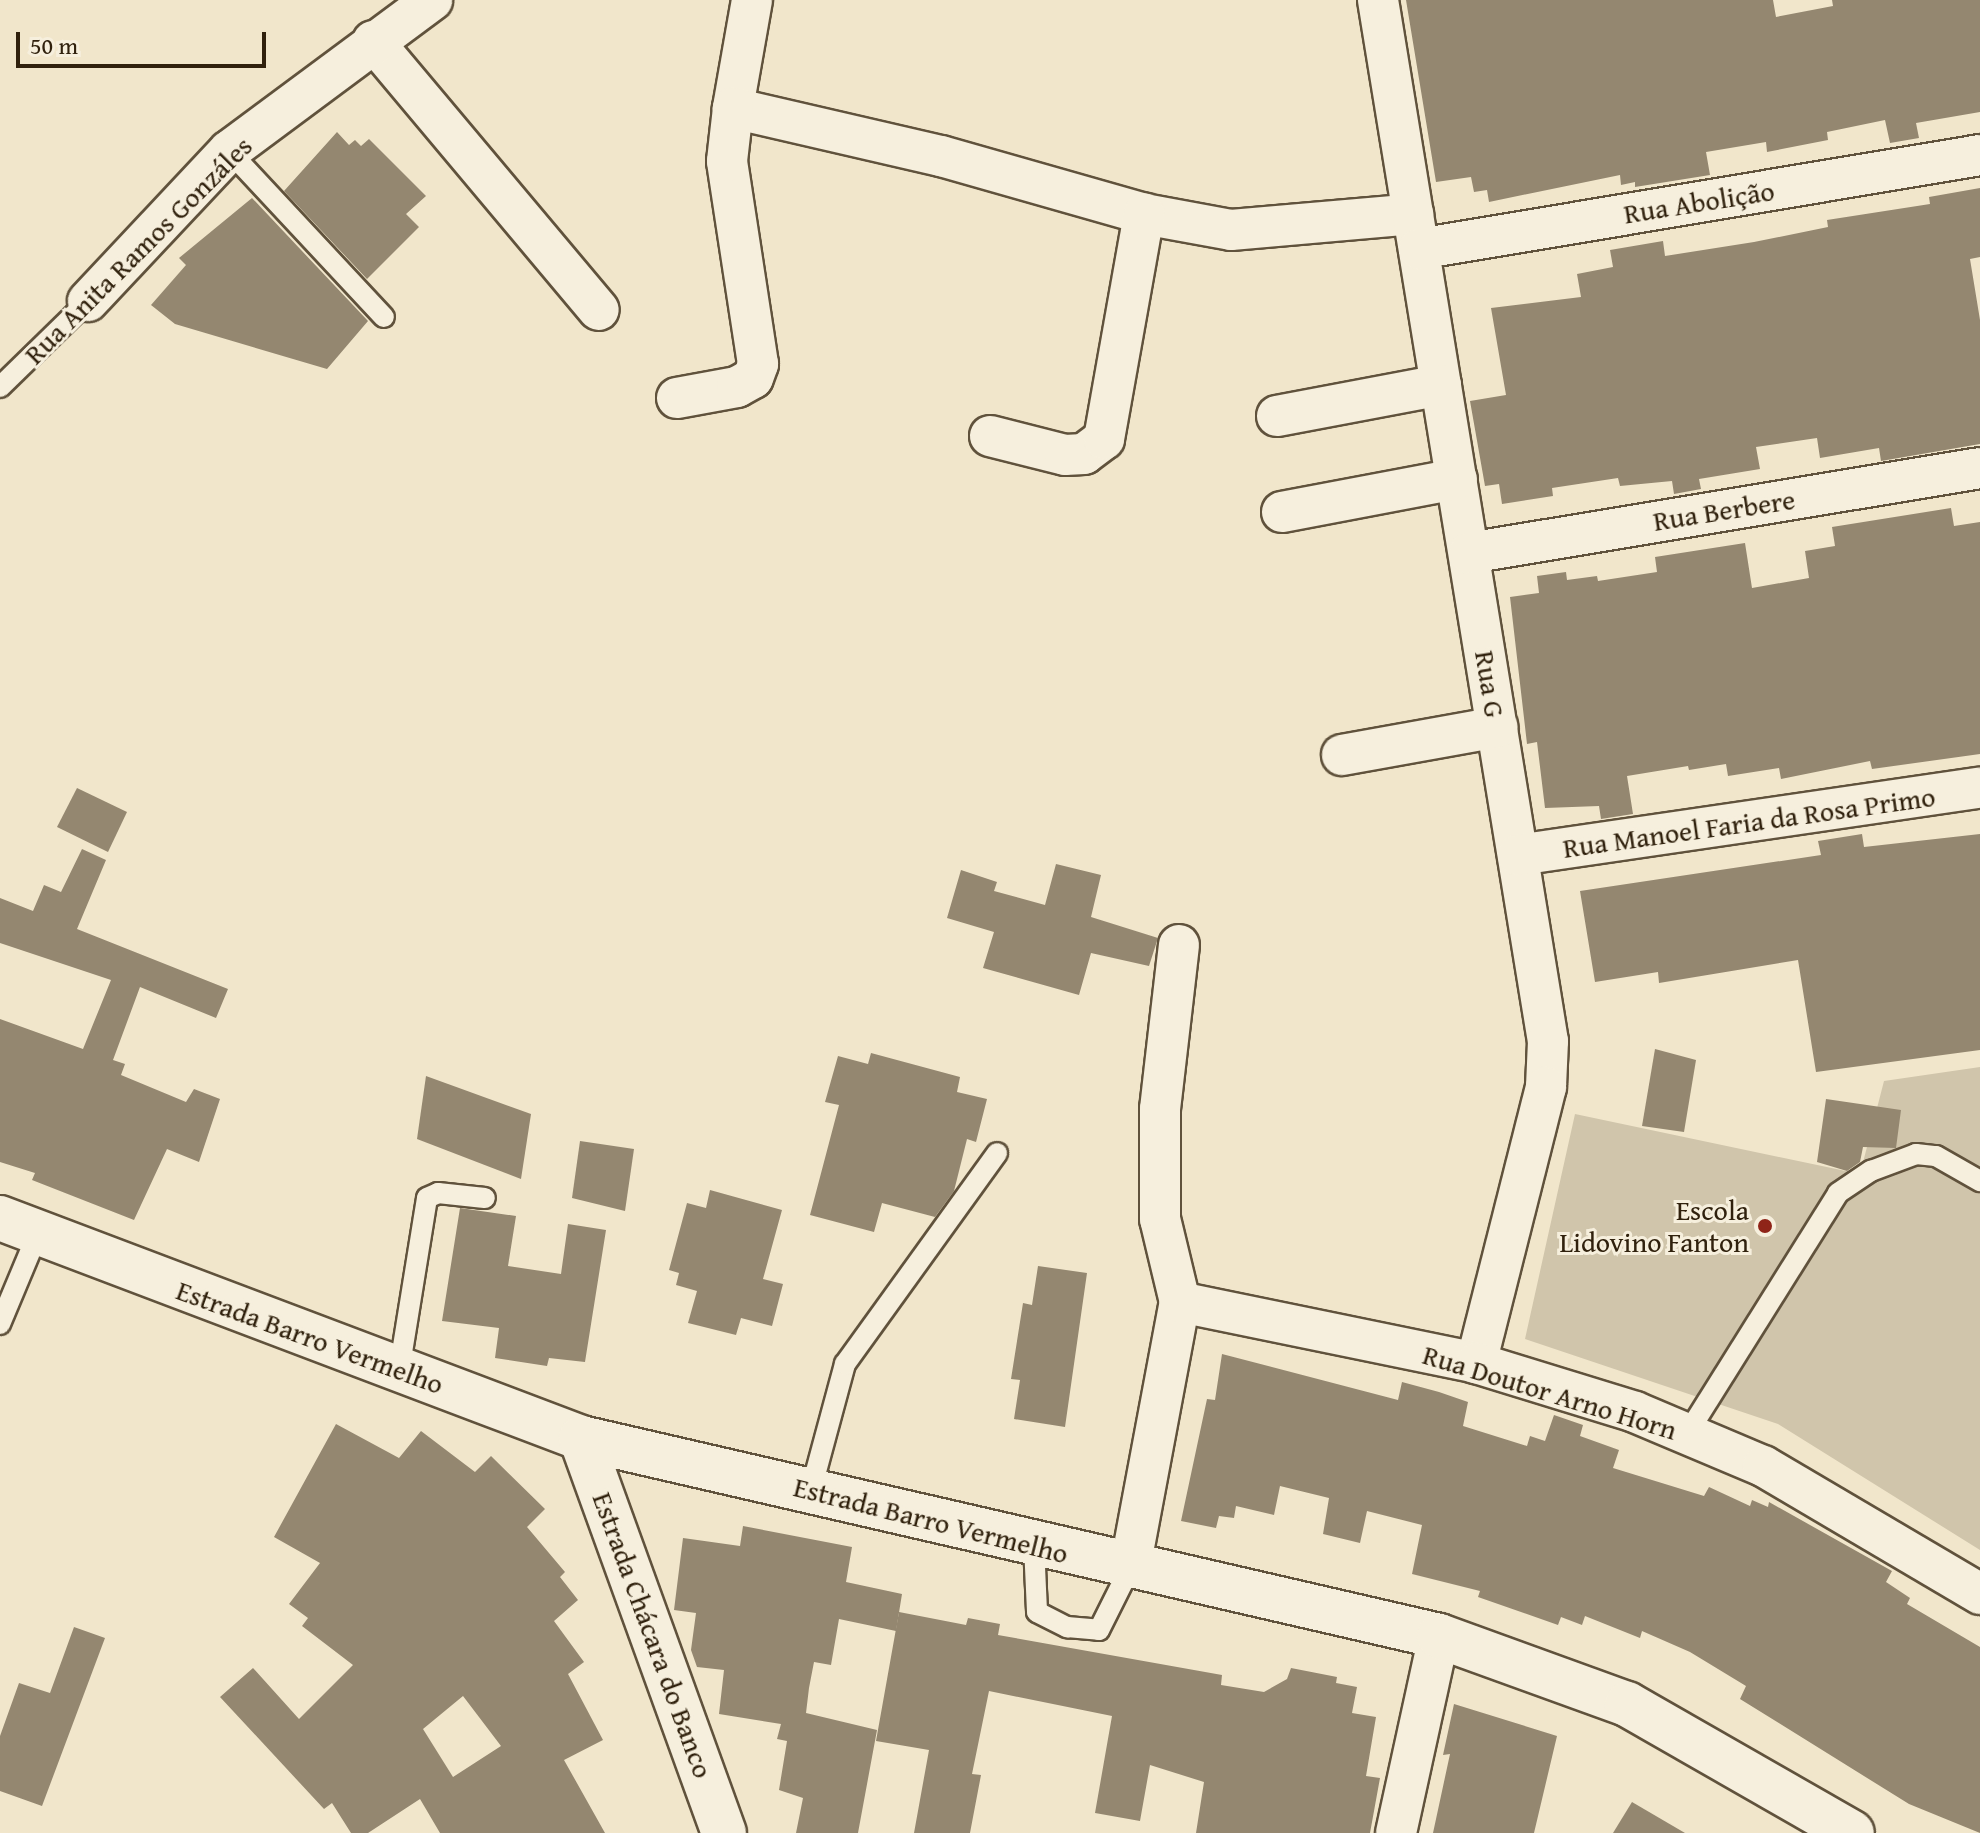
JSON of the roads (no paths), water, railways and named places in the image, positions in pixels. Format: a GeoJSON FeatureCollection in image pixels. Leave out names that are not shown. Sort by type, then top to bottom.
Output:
{"type":"FeatureCollection","features":[{"type":"Feature","properties":{"kind":"street","name":"Rua Anita Ramos Gonzáles"},"geometry":{"type":"LineString","coordinates":[[88,301],[229,151],[432,0]]}},
{"type":"Feature","properties":{"kind":"street"},"geometry":{"type":"LineString","coordinates":[[677,398],[737,387],[753,378],[758,364],[727,161],[752,0]]}},
{"type":"Feature","properties":{"kind":"street","name":"Rua G"},"geometry":{"type":"LineString","coordinates":[[1378,0],[1548,1041],[1546,1087],[1476,1363]]}},
{"type":"Feature","properties":{"kind":"street"},"geometry":{"type":"LineString","coordinates":[[373,41],[599,310]]}},
{"type":"Feature","properties":{"kind":"street","name":"Rua Abolição"},"geometry":{"type":"LineString","coordinates":[[733,108],[941,156],[1144,214],[1231,230],[1416,231],[1980,155]]}},
{"type":"Feature","properties":{"kind":"street"},"geometry":{"type":"LineString","coordinates":[[990,436],[1065,455],[1084,454],[1104,439],[1144,214]]}},
{"type":"Feature","properties":{"kind":"street"},"geometry":{"type":"LineString","coordinates":[[1277,416],[1441,385]]}},
{"type":"Feature","properties":{"kind":"street","name":"Rua Berbere"},"geometry":{"type":"LineString","coordinates":[[1469,553],[1980,468]]}},
{"type":"Feature","properties":{"kind":"street"},"geometry":{"type":"LineString","coordinates":[[1282,512],[1457,479]]}},
{"type":"Feature","properties":{"kind":"street"},"geometry":{"type":"LineString","coordinates":[[1342,755],[1497,727]]}},
{"type":"Feature","properties":{"kind":"street","name":"Rua Manoel Faria da Rosa Primo"},"geometry":{"type":"LineString","coordinates":[[1518,855],[1980,788]]}},
{"type":"Feature","properties":{"kind":"street"},"geometry":{"type":"LineString","coordinates":[[1130,1568],[1180,1302],[1160,1219],[1160,1141],[1179,945]]}},
{"type":"Feature","properties":{"kind":"street","name":"Estrada Barro Vermelho"},"geometry":{"type":"LineString","coordinates":[[19,1226],[581,1438],[1130,1568],[1439,1636],[1627,1704],[1852,1833]]}},
{"type":"Feature","properties":{"kind":"street","name":"Rua Doutor Arno Horn"},"geometry":{"type":"LineString","coordinates":[[1180,1302],[1476,1363],[1635,1412],[1763,1466],[1980,1594]]}},
{"type":"Feature","properties":{"kind":"street","name":"Estrada Chácara do Banco"},"geometry":{"type":"LineString","coordinates":[[581,1438],[724,1833]]}},
{"type":"Feature","properties":{"kind":"street"},"geometry":{"type":"LineString","coordinates":[[1396,1833],[1439,1636]]}},
{"type":"Feature","properties":{"kind":"lane"},"geometry":{"type":"LineString","coordinates":[[229,151],[384,317]]}},
{"type":"Feature","properties":{"kind":"lane","name":"Rua Anita Ramos Gonzáles"},"geometry":{"type":"LineString","coordinates":[[0,387],[88,301]]}},
{"type":"Feature","properties":{"kind":"lane"},"geometry":{"type":"LineString","coordinates":[[811,1490],[845,1364],[997,1153]]}},
{"type":"Feature","properties":{"kind":"lane"},"geometry":{"type":"LineString","coordinates":[[1687,1434],[1838,1193],[1871,1171],[1916,1154],[1936,1156],[1980,1181]]}},
{"type":"Feature","properties":{"kind":"lane"},"geometry":{"type":"LineString","coordinates":[[399,1371],[427,1198],[438,1193],[485,1198]]}},
{"type":"Feature","properties":{"kind":"lane"},"geometry":{"type":"LineString","coordinates":[[0,1324],[19,1226]]}},
{"type":"Feature","properties":{"kind":"lane"},"geometry":{"type":"LineString","coordinates":[[1034,1545],[1037,1612],[1067,1627],[1099,1630],[1130,1568]]}},
{"type":"Feature","properties":{"kind":"place","name":"Escola Lidovino Fanton"},"geometry":{"type":"Point","coordinates":[1765,1226]}}]}
